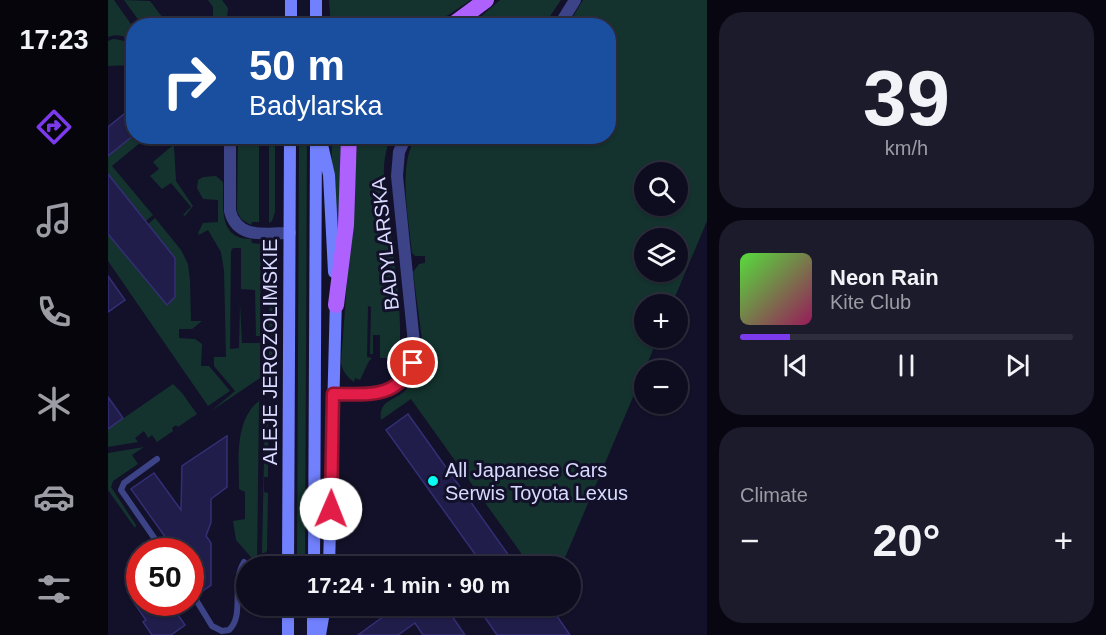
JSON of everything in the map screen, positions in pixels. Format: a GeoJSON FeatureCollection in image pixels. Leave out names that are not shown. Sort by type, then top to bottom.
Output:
{"type":"FeatureCollection","features":[{"type":"Feature","properties":{"kind":"main road"},"geometry":{"type":"LineString","coordinates":[[291,0],[291,18]]}},
{"type":"Feature","properties":{"kind":"main road"},"geometry":{"type":"LineString","coordinates":[[316,0],[316,18]]}},
{"type":"Feature","properties":{"kind":"main road"},"geometry":{"type":"LineString","coordinates":[[462,18],[486,0]]}},
{"type":"Feature","properties":{"kind":"main road","name":"ALEJE JEROZOLIMSKIE"},"geometry":{"type":"LineString","coordinates":[[288,556],[290,144]]}},
{"type":"Feature","properties":{"kind":"main road"},"geometry":{"type":"LineString","coordinates":[[314,556],[316,144]]}},
{"type":"Feature","properties":{"kind":"main road"},"geometry":{"type":"LineString","coordinates":[[322,144],[329,175],[336,305],[329,556]]}},
{"type":"Feature","properties":{"kind":"main road"},"geometry":{"type":"LineString","coordinates":[[336,305],[346,225],[349,144]]}},
{"type":"Feature","properties":{"kind":"main road"},"geometry":{"type":"LineString","coordinates":[[288,616],[288,635]]}},
{"type":"Feature","properties":{"kind":"main road"},"geometry":{"type":"LineString","coordinates":[[313,616],[313,635]]}},
{"type":"Feature","properties":{"kind":"main road"},"geometry":{"type":"LineString","coordinates":[[320,635],[323,616]]}},
{"type":"Feature","properties":{"kind":"street"},"geometry":{"type":"LineString","coordinates":[[564,18],[575,0]]}},
{"type":"Feature","properties":{"kind":"street"},"geometry":{"type":"LineString","coordinates":[[231,144],[230,211],[233,222],[248,233],[290,233]]}},
{"type":"Feature","properties":{"kind":"street","name":"BADYLARSKA"},"geometry":{"type":"LineString","coordinates":[[333,394],[386,391],[403,379],[413,363],[414,343],[397,176],[399,152],[402,144]]}},
{"type":"Feature","properties":{"kind":"lane"},"geometry":{"type":"LineString","coordinates":[[154,538],[121,490],[123,483],[157,459]]}},
{"type":"Feature","properties":{"kind":"lane"},"geometry":{"type":"LineString","coordinates":[[204,611],[212,626],[222,631],[233,626],[236,616]]}},
{"type":"Feature","properties":{"kind":"green space"},"geometry":{"type":"Polygon","coordinates":[[[108,0],[114,0],[127,18],[126,38],[116,35],[108,37],[108,0]]]}},
{"type":"Feature","properties":{"kind":"green space"},"geometry":{"type":"Polygon","coordinates":[[[124,0],[150,1],[163,18],[137,18],[124,0]]]}},
{"type":"Feature","properties":{"kind":"green space"},"geometry":{"type":"Polygon","coordinates":[[[208,0],[222,0],[228,8],[227,18],[213,18],[213,7],[208,0]]]}},
{"type":"Feature","properties":{"kind":"green space"},"geometry":{"type":"Polygon","coordinates":[[[329,0],[471,0],[444,18],[330,18],[329,0]]]}},
{"type":"Feature","properties":{"kind":"green space"},"geometry":{"type":"Polygon","coordinates":[[[500,0],[561,0],[549,18],[479,18],[500,0]]]}},
{"type":"Feature","properties":{"kind":"green space"},"geometry":{"type":"Polygon","coordinates":[[[583,0],[707,0],[707,221],[688,266],[688,228],[634,228],[634,282],[681,282],[676,294],[634,294],[634,348],[654,348],[649,360],[634,360],[634,395],[566,556],[523,556],[411,399],[381,420],[382,408],[402,394],[414,380],[419,370],[423,347],[413,272],[419,264],[425,263],[425,256],[415,256],[412,253],[406,193],[407,163],[412,144],[616,144],[616,18],[572,18],[583,0]]]}},
{"type":"Feature","properties":{"kind":"green space"},"geometry":{"type":"Polygon","coordinates":[[[113,39],[126,42],[126,65],[108,66],[108,41],[113,39]]]}},
{"type":"Feature","properties":{"kind":"green space"},"geometry":{"type":"Polygon","coordinates":[[[126,141],[126,144],[139,144],[112,166],[153,215],[146,221],[108,174],[108,156],[126,141]]]}},
{"type":"Feature","properties":{"kind":"green space"},"geometry":{"type":"Polygon","coordinates":[[[170,144],[177,144],[174,145],[176,181],[193,206],[185,216],[183,215],[191,207],[171,183],[162,189],[150,176],[159,169],[153,162],[172,146],[170,144]]]}},
{"type":"Feature","properties":{"kind":"green space"},"geometry":{"type":"Polygon","coordinates":[[[238,144],[259,144],[259,222],[252,222],[251,225],[241,219],[237,211],[238,144]]]}},
{"type":"Feature","properties":{"kind":"green space"},"geometry":{"type":"Polygon","coordinates":[[[269,144],[275,144],[275,212],[269,223],[269,144]]]}},
{"type":"Feature","properties":{"kind":"green space"},"geometry":{"type":"Polygon","coordinates":[[[299,144],[307,144],[305,556],[297,556],[299,144]]]}},
{"type":"Feature","properties":{"kind":"green space"},"geometry":{"type":"Polygon","coordinates":[[[332,144],[341,144],[339,235],[331,187],[332,144]]]}},
{"type":"Feature","properties":{"kind":"green space"},"geometry":{"type":"Polygon","coordinates":[[[357,144],[388,144],[384,182],[398,293],[399,358],[380,358],[380,335],[373,335],[373,354],[370,354],[371,307],[368,306],[367,357],[372,358],[360,380],[355,378],[354,382],[345,373],[341,362],[357,144]]]}},
{"type":"Feature","properties":{"kind":"green space"},"geometry":{"type":"Polygon","coordinates":[[[216,176],[223,182],[223,211],[227,227],[240,238],[251,239],[252,243],[261,244],[260,336],[256,336],[255,290],[241,289],[241,248],[233,248],[231,251],[230,349],[239,348],[240,304],[242,343],[260,343],[260,378],[211,411],[235,391],[214,366],[214,357],[226,357],[224,271],[221,252],[208,230],[199,235],[198,233],[203,223],[218,222],[218,200],[203,199],[197,188],[198,180],[203,177],[216,176]]]}},
{"type":"Feature","properties":{"kind":"green space"},"geometry":{"type":"Polygon","coordinates":[[[155,218],[181,250],[188,264],[191,321],[202,321],[192,329],[179,329],[179,338],[195,339],[202,344],[201,366],[209,366],[230,391],[208,406],[108,261],[108,234],[167,304],[175,297],[175,258],[148,224],[155,218]]]}},
{"type":"Feature","properties":{"kind":"green space"},"geometry":{"type":"Polygon","coordinates":[[[270,243],[274,250],[274,360],[269,356],[270,243]]]}},
{"type":"Feature","properties":{"kind":"green space"},"geometry":{"type":"Polygon","coordinates":[[[173,384],[197,414],[178,427],[176,425],[172,428],[173,431],[157,442],[152,435],[148,438],[144,431],[135,438],[138,442],[108,447],[108,429],[173,384]]]}},
{"type":"Feature","properties":{"kind":"green space"},"geometry":{"type":"Polygon","coordinates":[[[259,401],[257,556],[250,556],[236,540],[233,521],[245,519],[245,492],[239,489],[239,454],[242,430],[251,409],[259,401]]]}},
{"type":"Feature","properties":{"kind":"green space"},"geometry":{"type":"Polygon","coordinates":[[[265,413],[268,415],[268,477],[264,477],[264,492],[268,493],[267,551],[262,553],[265,413]]]}},
{"type":"Feature","properties":{"kind":"green space"},"geometry":{"type":"Polygon","coordinates":[[[144,447],[132,455],[138,464],[113,481],[111,487],[136,525],[135,528],[108,490],[108,453],[144,447]]]}},
{"type":"Feature","properties":{"kind":"building"},"geometry":{"type":"Polygon","coordinates":[[[126,112],[126,141],[108,156],[108,127],[126,112]]]}},
{"type":"Feature","properties":{"kind":"building"},"geometry":{"type":"Polygon","coordinates":[[[108,174],[175,258],[175,297],[167,305],[108,234],[108,174]]]}},
{"type":"Feature","properties":{"kind":"building"},"geometry":{"type":"Polygon","coordinates":[[[108,276],[125,300],[108,312],[108,276]]]}},
{"type":"Feature","properties":{"kind":"building"},"geometry":{"type":"Polygon","coordinates":[[[108,397],[123,418],[108,429],[108,397]]]}},
{"type":"Feature","properties":{"kind":"building"},"geometry":{"type":"Polygon","coordinates":[[[408,414],[509,556],[472,556],[475,554],[386,430],[408,414]]]}},
{"type":"Feature","properties":{"kind":"building"},"geometry":{"type":"Polygon","coordinates":[[[227,436],[227,487],[211,499],[211,522],[206,536],[211,543],[211,585],[204,590],[204,538],[166,538],[131,489],[154,473],[181,510],[182,466],[227,436]]]}},
{"type":"Feature","properties":{"kind":"building"},"geometry":{"type":"Polygon","coordinates":[[[143,616],[179,616],[185,625],[171,635],[152,635],[143,622],[146,620],[143,616]]]}},
{"type":"Feature","properties":{"kind":"building"},"geometry":{"type":"Polygon","coordinates":[[[384,616],[452,616],[465,635],[423,635],[415,623],[398,635],[358,635],[384,616]]]}},
{"type":"Feature","properties":{"kind":"building"},"geometry":{"type":"Polygon","coordinates":[[[484,616],[557,616],[570,635],[497,635],[484,616]]]}},
{"type":"Feature","properties":{"kind":"place","name":"All Japanese Cars Serwis Toyota Lexus"},"geometry":{"type":"Point","coordinates":[433,481]}},
{"type":"Feature","properties":{"kind":"route"},"geometry":{"type":"LineString","coordinates":[[331,509],[333,394],[386,391],[403,379],[413,363]]}}]}
